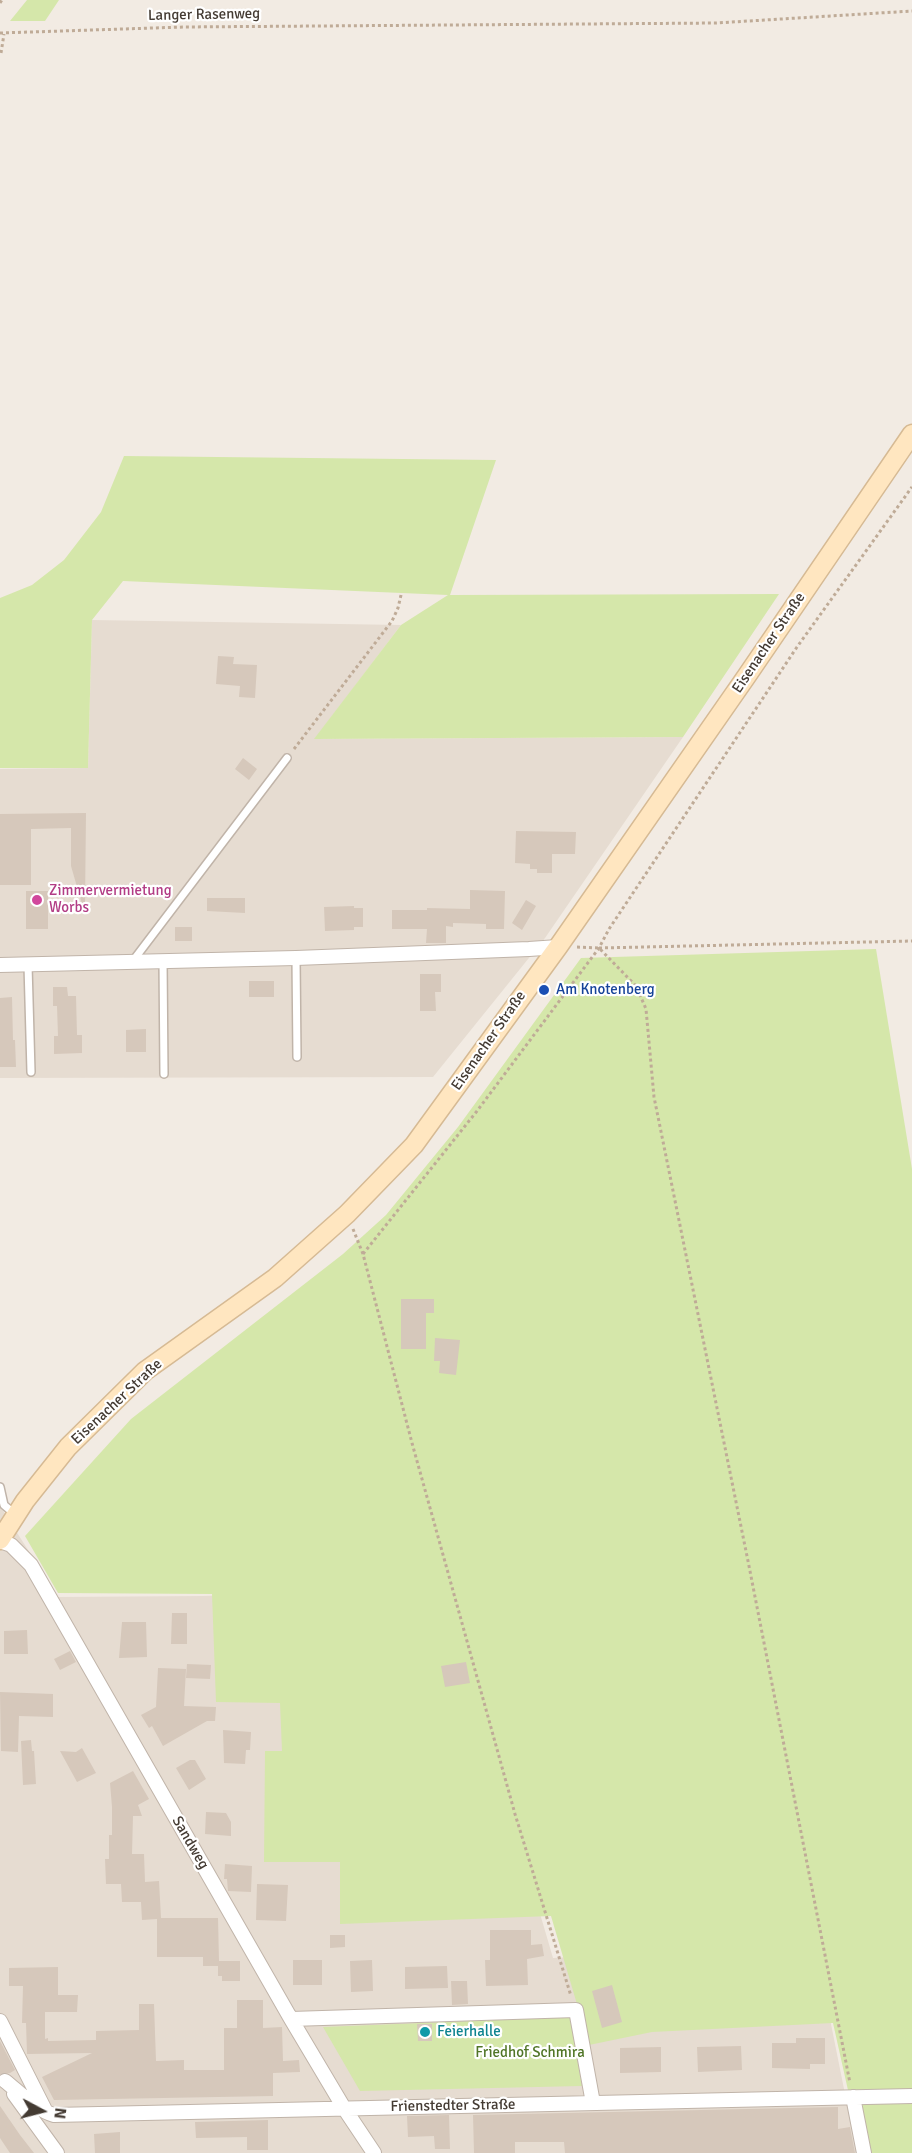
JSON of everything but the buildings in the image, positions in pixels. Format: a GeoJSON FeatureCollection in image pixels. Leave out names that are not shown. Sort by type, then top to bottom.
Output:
{"type":"FeatureCollection","features":[{"type":"Feature","properties":{"kind":"main road","name":"Eisenacher Straße"},"geometry":{"type":"LineString","coordinates":[[0,1540],[16,1515],[68,1448],[145,1371],[275,1278],[347,1214],[414,1145],[558,946],[753,668],[912,434]]}},
{"type":"Feature","properties":{"kind":"street"},"geometry":{"type":"LineString","coordinates":[[0,965],[296,958],[529,950],[558,946]]}},
{"type":"Feature","properties":{"kind":"street","name":"Sandweg"},"geometry":{"type":"LineString","coordinates":[[0,1540],[11,1545],[31,1564],[291,2019],[344,2108],[374,2153]]}},
{"type":"Feature","properties":{"kind":"street"},"geometry":{"type":"LineString","coordinates":[[291,2019],[576,2010],[593,2103]]}},
{"type":"Feature","properties":{"kind":"street"},"geometry":{"type":"LineString","coordinates":[[0,2021],[47,2113]]}},
{"type":"Feature","properties":{"kind":"street"},"geometry":{"type":"LineString","coordinates":[[2,2078],[47,2113]]}},
{"type":"Feature","properties":{"kind":"street"},"geometry":{"type":"LineString","coordinates":[[2,2078],[57,2153]]}},
{"type":"Feature","properties":{"kind":"street","name":"Frienstedter Straße"},"geometry":{"type":"LineString","coordinates":[[47,2113],[54,2115],[912,2096]]}},
{"type":"Feature","properties":{"kind":"street"},"geometry":{"type":"LineString","coordinates":[[853,2097],[864,2153]]}},
{"type":"Feature","properties":{"kind":"lane"},"geometry":{"type":"LineString","coordinates":[[132,962],[287,758]]}},
{"type":"Feature","properties":{"kind":"lane"},"geometry":{"type":"LineString","coordinates":[[296,958],[297,1057]]}},
{"type":"Feature","properties":{"kind":"lane"},"geometry":{"type":"LineString","coordinates":[[163,960],[164,1074]]}},
{"type":"Feature","properties":{"kind":"lane"},"geometry":{"type":"LineString","coordinates":[[28,965],[31,1072]]}},
{"type":"Feature","properties":{"kind":"lane"},"geometry":{"type":"LineString","coordinates":[[0,1487],[4,1505],[16,1515]]}},
{"type":"Feature","properties":{"kind":"path","name":"Langer Rasenweg"},"geometry":{"type":"LineString","coordinates":[[2,33],[184,27],[716,22],[912,11]]}},
{"type":"Feature","properties":{"kind":"path"},"geometry":{"type":"LineString","coordinates":[[1,53],[2,33]]}},
{"type":"Feature","properties":{"kind":"path"},"geometry":{"type":"LineString","coordinates":[[363,1254],[477,1111],[599,948],[615,919],[797,647],[912,487]]}},
{"type":"Feature","properties":{"kind":"path"},"geometry":{"type":"LineString","coordinates":[[287,758],[392,621],[398,608],[400,595]]}},
{"type":"Feature","properties":{"kind":"path"},"geometry":{"type":"LineString","coordinates":[[558,946],[599,948],[912,941]]}},
{"type":"Feature","properties":{"kind":"path"},"geometry":{"type":"LineString","coordinates":[[599,948],[636,986],[646,1009],[654,1096],[853,2097]]}},
{"type":"Feature","properties":{"kind":"path"},"geometry":{"type":"LineString","coordinates":[[347,1214],[363,1254],[412,1443],[514,1814],[576,2010]]}},
{"type":"Feature","properties":{"kind":"shaded area"},"geometry":{"type":"Polygon","coordinates":[[[92,620],[401,625],[315,739],[683,737],[545,938],[433,1077],[0,1078],[0,769],[88,768],[92,620]]]}},
{"type":"Feature","properties":{"kind":"shaded area"},"geometry":{"type":"Polygon","coordinates":[[[0,1506],[58,1597],[203,1596],[445,1589],[553,1958],[815,1944],[848,2109],[866,2109],[874,2153],[0,2153],[0,1506]]]}},
{"type":"Feature","properties":{"kind":"green space"},"geometry":{"type":"Polygon","coordinates":[[[27,0],[59,0],[45,21],[10,21],[27,0]]]}},
{"type":"Feature","properties":{"kind":"green space"},"geometry":{"type":"Polygon","coordinates":[[[124,456],[496,460],[450,595],[779,594],[683,737],[314,739],[401,625],[448,595],[123,581],[92,620],[88,768],[0,768],[0,598],[32,585],[64,560],[101,512],[124,456]]]}},
{"type":"Feature","properties":{"kind":"green space"},"geometry":{"type":"Polygon","coordinates":[[[876,949],[912,1169],[912,2153],[862,2153],[833,2023],[652,2032],[589,2045],[551,1916],[340,1924],[340,1862],[264,1862],[265,1751],[282,1751],[280,1703],[216,1702],[212,1594],[58,1593],[25,1536],[131,1419],[343,1254],[386,1215],[458,1127],[581,958],[876,949]]]}},
{"type":"Feature","properties":{"kind":"green space","name":"Friedhof Schmira"},"geometry":{"type":"Polygon","coordinates":[[[570,2017],[582,2086],[360,2091],[323,2027],[570,2017]]]}},
{"type":"Feature","properties":{"kind":"place","name":"Zimmervermietung Worbs"},"geometry":{"type":"Point","coordinates":[37,900]}},
{"type":"Feature","properties":{"kind":"place","name":"Am Knotenberg"},"geometry":{"type":"Point","coordinates":[544,990]}},
{"type":"Feature","properties":{"kind":"place","name":"Feierhalle"},"geometry":{"type":"Point","coordinates":[425,2032]}}]}
